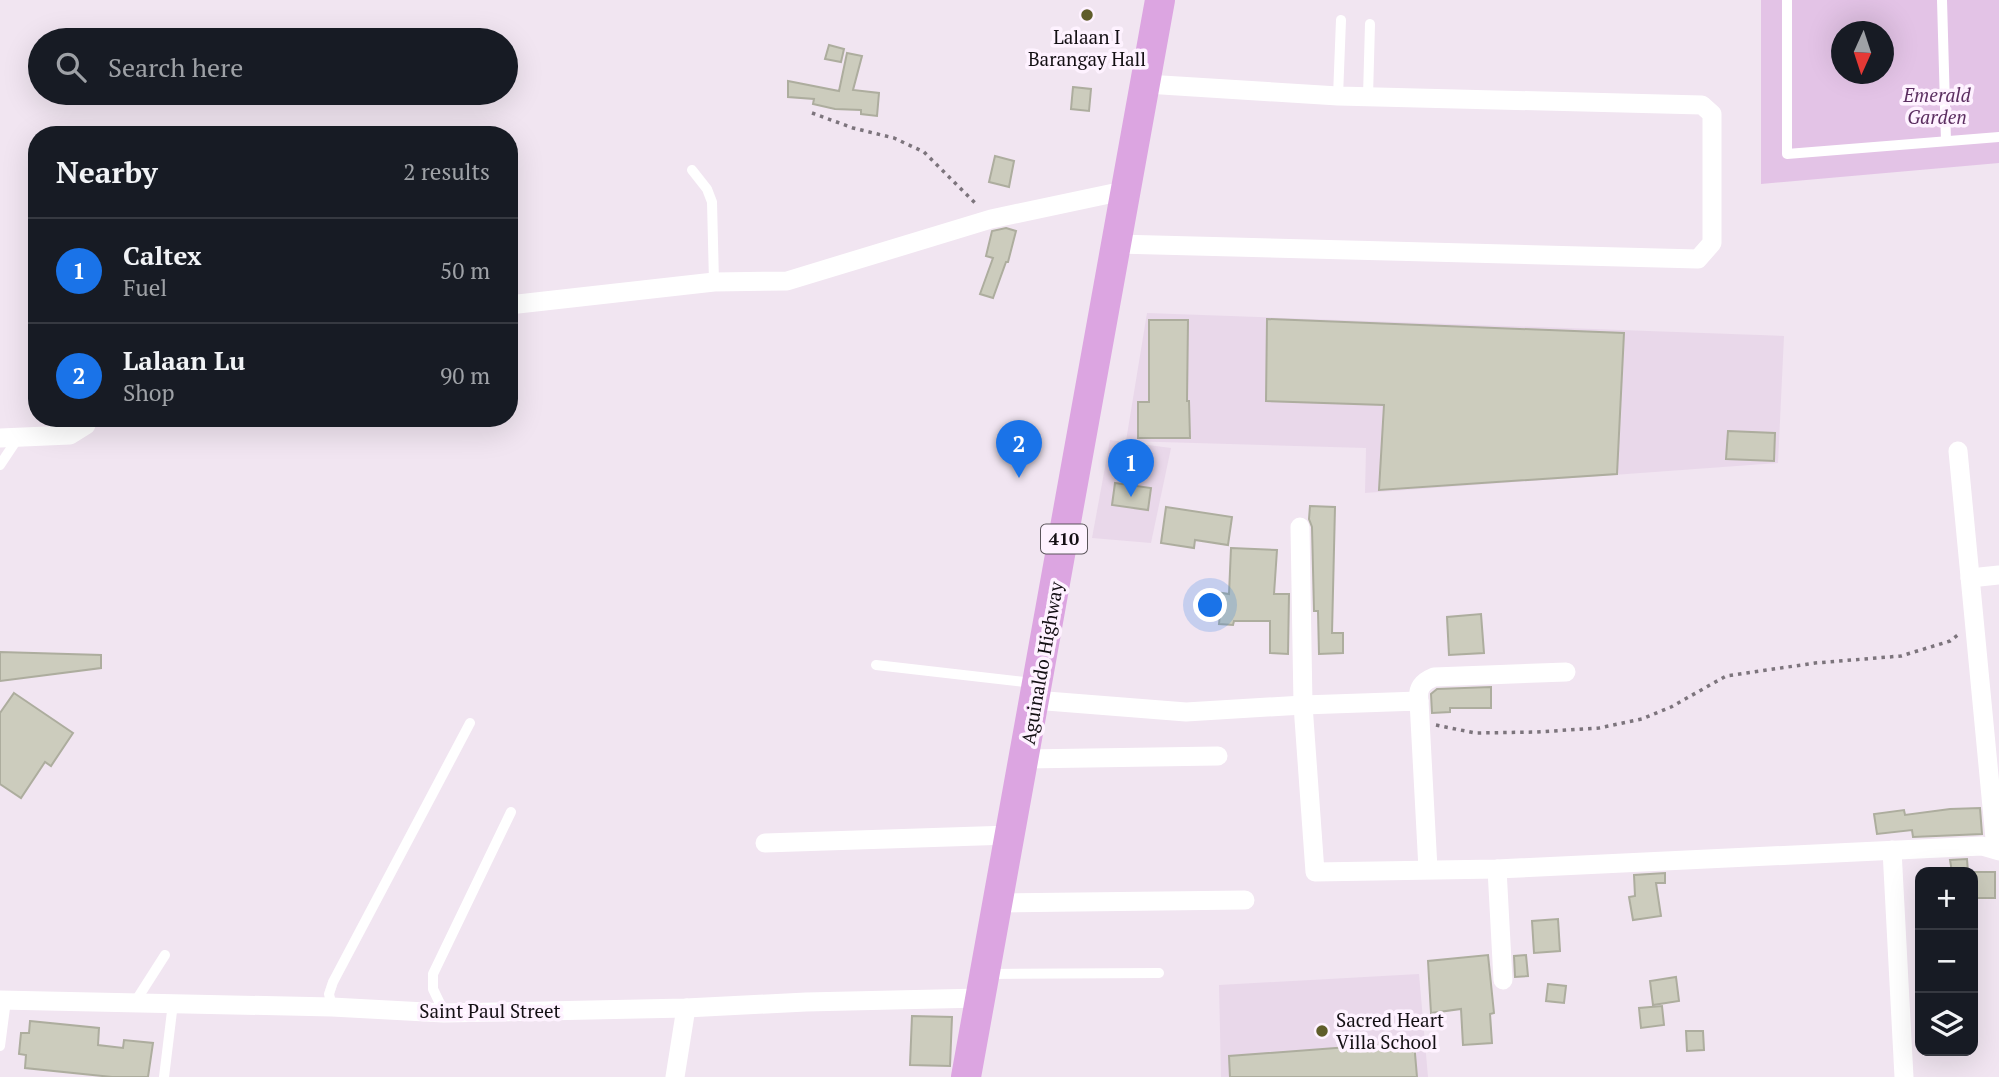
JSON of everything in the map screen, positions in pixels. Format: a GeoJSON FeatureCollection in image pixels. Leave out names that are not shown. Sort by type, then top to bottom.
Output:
{"type":"FeatureCollection","features":[{"type":"Feature","properties":{"kind":"main road","name":"Aguinaldo Highway"},"geometry":{"type":"LineString","coordinates":[[966,1077],[1128,190],[1160,0]]}},
{"type":"Feature","properties":{"kind":"street"},"geometry":{"type":"LineString","coordinates":[[1117,244],[1698,259],[1712,243],[1712,114],[1702,105],[1338,96],[1146,84]]}},
{"type":"Feature","properties":{"kind":"street"},"geometry":{"type":"LineString","coordinates":[[518,304],[713,282],[787,281],[991,219],[1128,190]]}},
{"type":"Feature","properties":{"kind":"street"},"geometry":{"type":"LineString","coordinates":[[9,438],[70,435],[83,427]]}},
{"type":"Feature","properties":{"kind":"street"},"geometry":{"type":"LineString","coordinates":[[1300,527],[1303,705],[1315,872],[1497,869],[1982,846],[1997,850],[1958,451]]}},
{"type":"Feature","properties":{"kind":"street"},"geometry":{"type":"LineString","coordinates":[[1970,578],[1999,575]]}},
{"type":"Feature","properties":{"kind":"street"},"geometry":{"type":"LineString","coordinates":[[1428,869],[1417,693],[1422,684],[1434,677],[1566,672]]}},
{"type":"Feature","properties":{"kind":"street"},"geometry":{"type":"LineString","coordinates":[[1036,691],[1186,712],[1419,701]]}},
{"type":"Feature","properties":{"kind":"street"},"geometry":{"type":"LineString","coordinates":[[1025,759],[1218,756]]}},
{"type":"Feature","properties":{"kind":"street"},"geometry":{"type":"LineString","coordinates":[[765,843],[1010,835]]}},
{"type":"Feature","properties":{"kind":"street"},"geometry":{"type":"LineString","coordinates":[[1892,850],[1904,1077]]}},
{"type":"Feature","properties":{"kind":"street"},"geometry":{"type":"LineString","coordinates":[[1497,869],[1503,980]]}},
{"type":"Feature","properties":{"kind":"street"},"geometry":{"type":"LineString","coordinates":[[997,903],[1245,900]]}},
{"type":"Feature","properties":{"kind":"street","name":"Saint Paul Street"},"geometry":{"type":"LineString","coordinates":[[3,1000],[332,1007],[444,1013],[686,1008],[806,1002],[983,986]]}},
{"type":"Feature","properties":{"kind":"street"},"geometry":{"type":"LineString","coordinates":[[675,1077],[686,1008]]}},
{"type":"Feature","properties":{"kind":"lane"},"geometry":{"type":"LineString","coordinates":[[1787,0],[1787,154],[1999,137]]}},
{"type":"Feature","properties":{"kind":"lane"},"geometry":{"type":"LineString","coordinates":[[1942,0],[1945,141]]}},
{"type":"Feature","properties":{"kind":"lane"},"geometry":{"type":"LineString","coordinates":[[1338,96],[1341,20]]}},
{"type":"Feature","properties":{"kind":"lane"},"geometry":{"type":"LineString","coordinates":[[1368,96],[1370,24]]}},
{"type":"Feature","properties":{"kind":"lane"},"geometry":{"type":"LineString","coordinates":[[692,170],[707,189],[712,202],[713,282]]}},
{"type":"Feature","properties":{"kind":"lane"},"geometry":{"type":"LineString","coordinates":[[0,465],[9,438]]}},
{"type":"Feature","properties":{"kind":"lane"},"geometry":{"type":"LineString","coordinates":[[876,664],[1036,691]]}},
{"type":"Feature","properties":{"kind":"lane"},"geometry":{"type":"LineString","coordinates":[[332,1007],[329,994],[332,982],[470,723]]}},
{"type":"Feature","properties":{"kind":"lane"},"geometry":{"type":"LineString","coordinates":[[444,1013],[433,989],[433,974],[511,812]]}},
{"type":"Feature","properties":{"kind":"lane"},"geometry":{"type":"LineString","coordinates":[[135,1002],[166,955]]}},
{"type":"Feature","properties":{"kind":"lane"},"geometry":{"type":"LineString","coordinates":[[983,986],[1158,973]]}},
{"type":"Feature","properties":{"kind":"lane"},"geometry":{"type":"LineString","coordinates":[[0,1046],[3,1000]]}},
{"type":"Feature","properties":{"kind":"lane"},"geometry":{"type":"LineString","coordinates":[[164,1077],[173,1003]]}},
{"type":"Feature","properties":{"kind":"path"},"geometry":{"type":"LineString","coordinates":[[812,113],[853,128],[894,138],[924,152],[991,219]]}},
{"type":"Feature","properties":{"kind":"path"},"geometry":{"type":"LineString","coordinates":[[1420,723],[1475,733],[1599,728],[1642,719],[1671,707],[1726,676],[1815,663],[1901,656],[1950,641],[1974,623]]}},
{"type":"Feature","properties":{"kind":"shaded area"},"geometry":{"type":"Polygon","coordinates":[[[1147,313],[1784,336],[1778,463],[1365,493],[1366,448],[1126,441],[1147,313]]]}},
{"type":"Feature","properties":{"kind":"shaded area"},"geometry":{"type":"Polygon","coordinates":[[[1110,440],[1171,448],[1151,543],[1092,538],[1110,440]]]}},
{"type":"Feature","properties":{"kind":"shaded area","name":"Sacred Heart Villa School"},"geometry":{"type":"Polygon","coordinates":[[[1419,974],[1428,1077],[1221,1077],[1219,985],[1419,974]]]}},
{"type":"Feature","properties":{"kind":"green space","name":"Emerald Garden"},"geometry":{"type":"Polygon","coordinates":[[[1761,0],[1999,0],[1999,163],[1761,184],[1761,0]]]}},
{"type":"Feature","properties":{"kind":"building"},"geometry":{"type":"Polygon","coordinates":[[[829,45],[844,49],[841,62],[825,59],[829,45]]]}},
{"type":"Feature","properties":{"kind":"building"},"geometry":{"type":"Polygon","coordinates":[[[847,53],[862,56],[853,90],[879,93],[877,116],[861,114],[861,110],[835,109],[813,104],[814,99],[788,97],[788,81],[839,91],[847,53]]]}},
{"type":"Feature","properties":{"kind":"building"},"geometry":{"type":"Polygon","coordinates":[[[1073,87],[1091,89],[1089,111],[1071,109],[1073,87]]]}},
{"type":"Feature","properties":{"kind":"building"},"geometry":{"type":"Polygon","coordinates":[[[995,156],[1014,161],[1009,187],[989,182],[995,156]]]}},
{"type":"Feature","properties":{"kind":"building"},"geometry":{"type":"Polygon","coordinates":[[[1006,228],[1016,231],[1008,262],[993,298],[980,294],[993,258],[986,256],[992,231],[1006,228]]]}},
{"type":"Feature","properties":{"kind":"building"},"geometry":{"type":"Polygon","coordinates":[[[1267,319],[1624,333],[1617,474],[1379,490],[1384,405],[1266,401],[1267,319]]]}},
{"type":"Feature","properties":{"kind":"building"},"geometry":{"type":"Polygon","coordinates":[[[1149,320],[1188,320],[1187,401],[1190,438],[1138,438],[1138,402],[1149,402],[1149,320]]]}},
{"type":"Feature","properties":{"kind":"building"},"geometry":{"type":"Polygon","coordinates":[[[1728,431],[1775,433],[1774,461],[1726,459],[1728,431]]]}},
{"type":"Feature","properties":{"kind":"building"},"geometry":{"type":"Polygon","coordinates":[[[1115,483],[1151,488],[1148,510],[1112,505],[1115,483]]]}},
{"type":"Feature","properties":{"kind":"building"},"geometry":{"type":"Polygon","coordinates":[[[1310,506],[1335,507],[1332,633],[1343,633],[1343,653],[1319,654],[1318,611],[1314,611],[1310,506]]]}},
{"type":"Feature","properties":{"kind":"building"},"geometry":{"type":"Polygon","coordinates":[[[1166,507],[1232,517],[1228,545],[1195,540],[1194,548],[1161,543],[1166,507]]]}},
{"type":"Feature","properties":{"kind":"building"},"geometry":{"type":"Polygon","coordinates":[[[1231,548],[1277,550],[1274,594],[1289,594],[1288,654],[1270,653],[1270,621],[1234,621],[1233,625],[1219,624],[1222,593],[1229,594],[1231,548]]]}},
{"type":"Feature","properties":{"kind":"building"},"geometry":{"type":"Polygon","coordinates":[[[1481,614],[1484,653],[1449,655],[1447,617],[1481,614]]]}},
{"type":"Feature","properties":{"kind":"building"},"geometry":{"type":"Polygon","coordinates":[[[0,652],[101,655],[101,668],[0,681],[0,652]]]}},
{"type":"Feature","properties":{"kind":"building"},"geometry":{"type":"Polygon","coordinates":[[[1491,687],[1491,708],[1450,708],[1450,712],[1432,713],[1431,694],[1437,689],[1491,687]]]}},
{"type":"Feature","properties":{"kind":"building"},"geometry":{"type":"Polygon","coordinates":[[[14,693],[73,733],[51,766],[45,762],[21,798],[0,784],[0,713],[14,693]]]}},
{"type":"Feature","properties":{"kind":"building"},"geometry":{"type":"Polygon","coordinates":[[[1980,808],[1982,834],[1913,837],[1912,830],[1877,834],[1874,814],[1904,810],[1905,815],[1980,808]]]}},
{"type":"Feature","properties":{"kind":"building"},"geometry":{"type":"Polygon","coordinates":[[[1967,859],[1968,867],[1951,867],[1950,860],[1967,859]]]}},
{"type":"Feature","properties":{"kind":"building"},"geometry":{"type":"Polygon","coordinates":[[[1978,872],[1995,872],[1995,898],[1978,898],[1978,872]]]}},
{"type":"Feature","properties":{"kind":"building"},"geometry":{"type":"Polygon","coordinates":[[[1665,873],[1665,883],[1656,883],[1661,916],[1633,920],[1629,897],[1635,896],[1634,875],[1665,873]]]}},
{"type":"Feature","properties":{"kind":"building"},"geometry":{"type":"Polygon","coordinates":[[[1558,919],[1560,951],[1534,953],[1532,921],[1558,919]]]}},
{"type":"Feature","properties":{"kind":"building"},"geometry":{"type":"Polygon","coordinates":[[[1488,955],[1494,1013],[1490,1014],[1492,1043],[1463,1045],[1461,1009],[1431,1013],[1428,961],[1488,955]]]}},
{"type":"Feature","properties":{"kind":"building"},"geometry":{"type":"Polygon","coordinates":[[[1526,955],[1528,976],[1515,977],[1514,956],[1526,955]]]}},
{"type":"Feature","properties":{"kind":"building"},"geometry":{"type":"Polygon","coordinates":[[[1676,977],[1679,1001],[1653,1005],[1650,981],[1676,977]]]}},
{"type":"Feature","properties":{"kind":"building"},"geometry":{"type":"Polygon","coordinates":[[[1548,984],[1566,986],[1564,1003],[1546,1001],[1548,984]]]}},
{"type":"Feature","properties":{"kind":"building"},"geometry":{"type":"Polygon","coordinates":[[[1662,1006],[1664,1025],[1641,1028],[1639,1008],[1662,1006]]]}},
{"type":"Feature","properties":{"kind":"building"},"geometry":{"type":"Polygon","coordinates":[[[912,1016],[952,1017],[950,1066],[910,1065],[912,1016]]]}},
{"type":"Feature","properties":{"kind":"building"},"geometry":{"type":"Polygon","coordinates":[[[30,1021],[99,1028],[98,1045],[123,1048],[124,1040],[153,1043],[148,1077],[112,1077],[25,1068],[26,1055],[19,1054],[21,1033],[29,1033],[30,1021]]]}},
{"type":"Feature","properties":{"kind":"building"},"geometry":{"type":"Polygon","coordinates":[[[1686,1031],[1703,1031],[1704,1050],[1687,1051],[1686,1031]]]}},
{"type":"Feature","properties":{"kind":"building"},"geometry":{"type":"Polygon","coordinates":[[[1414,1042],[1417,1077],[1230,1077],[1229,1056],[1414,1042]]]}},
{"type":"Feature","properties":{"kind":"place","name":"Lalaan I Barangay Hall"},"geometry":{"type":"Point","coordinates":[1087,15]}},
{"type":"Feature","properties":{"kind":"place","name":"Lalaan Lu"},"geometry":{"type":"Point","coordinates":[1019,478]}},
{"type":"Feature","properties":{"kind":"place","name":"Caltex"},"geometry":{"type":"Point","coordinates":[1131,497]}},
{"type":"Feature","properties":{"kind":"place","name":"Sacred Heart Villa School"},"geometry":{"type":"Point","coordinates":[1322,1031]}}]}
